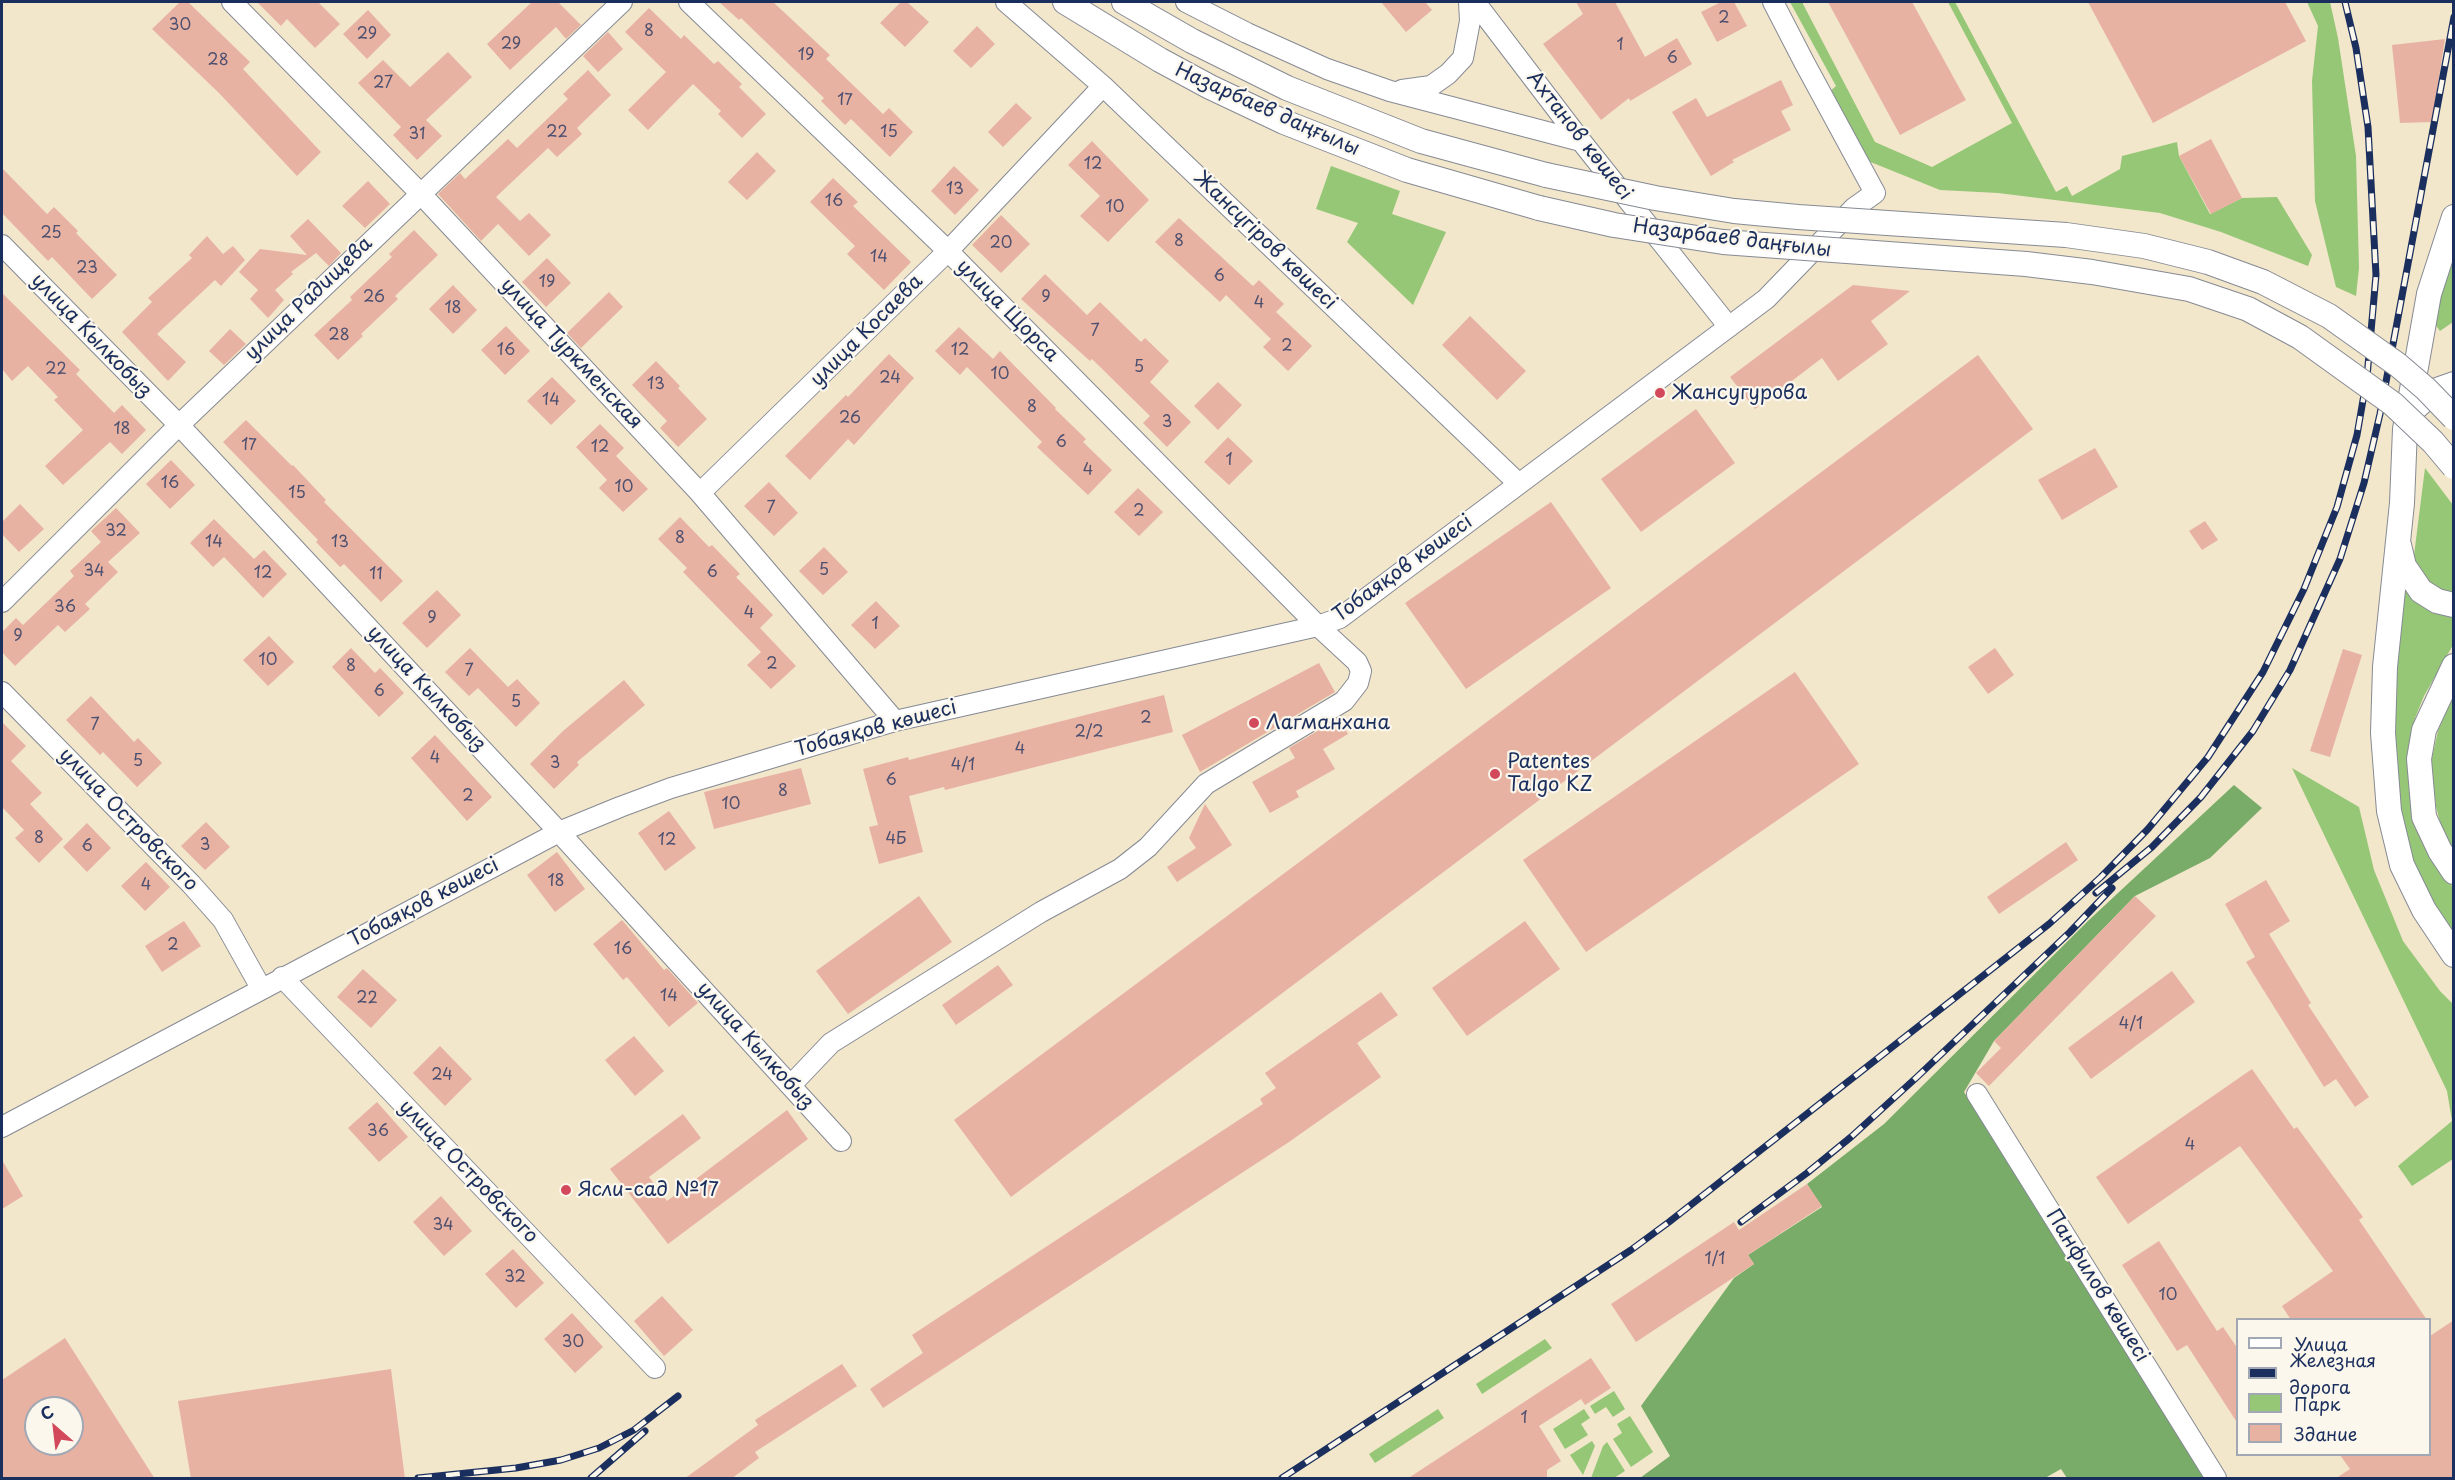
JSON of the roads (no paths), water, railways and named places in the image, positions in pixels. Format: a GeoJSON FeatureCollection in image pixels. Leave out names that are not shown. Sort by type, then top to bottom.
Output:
{"type":"FeatureCollection","features":[{"type":"Feature","properties":{"kind":"main road","name":"Назарбаев даңғылы"},"geometry":{"type":"LineString","coordinates":[[1065,2],[1210,87],[1284,122],[1407,170],[1539,208],[1614,225],[1723,242],[2026,264],[2092,272],[2188,289],[2248,309],[2300,337],[2393,404],[2433,442],[2454,467]]}},
{"type":"Feature","properties":{"kind":"main road","name":"Назарбаев даңғылы"},"geometry":{"type":"LineString","coordinates":[[1124,2],[1192,41],[1287,88],[1421,141],[1545,175],[1656,198],[1734,211],[1798,218],[2066,235],[2144,246],[2208,262],[2263,282],[2329,316],[2398,365],[2426,389],[2454,418]]}},
{"type":"Feature","properties":{"kind":"main road"},"geometry":{"type":"LineString","coordinates":[[2454,217],[2429,294],[2405,429],[2383,700],[2384,766],[2389,811],[2402,865],[2410,886],[2454,955]]}},
{"type":"Feature","properties":{"kind":"main road"},"geometry":{"type":"LineString","coordinates":[[2405,429],[2415,408],[2425,397],[2454,384]]}},
{"type":"Feature","properties":{"kind":"main road"},"geometry":{"type":"LineString","coordinates":[[2398,537],[2401,556],[2415,583],[2429,597],[2454,605]]}},
{"type":"Feature","properties":{"kind":"main road"},"geometry":{"type":"LineString","coordinates":[[2454,666],[2424,730],[2419,759],[2424,817],[2440,851],[2454,872]]}},
{"type":"Feature","properties":{"kind":"street","name":"улица Туркменская"},"geometry":{"type":"LineString","coordinates":[[232,2],[420,193],[700,493],[895,721]]}},
{"type":"Feature","properties":{"kind":"street","name":"улица Радищева"},"geometry":{"type":"LineString","coordinates":[[2,602],[178,425],[622,2]]}},
{"type":"Feature","properties":{"kind":"street","name":"улица Щорса"},"geometry":{"type":"LineString","coordinates":[[689,2],[948,251],[1318,626],[1357,662],[1361,671],[1358,683],[1344,701],[1206,784],[1148,847],[1120,869],[1041,912],[831,1043],[791,1085]]}},
{"type":"Feature","properties":{"kind":"street","name":"Жансүгіров көшесі"},"geometry":{"type":"LineString","coordinates":[[1006,2],[1103,86],[1520,484]]}},
{"type":"Feature","properties":{"kind":"street"},"geometry":{"type":"LineString","coordinates":[[1186,2],[1247,33],[1327,69],[1390,91],[1581,141]]}},
{"type":"Feature","properties":{"kind":"street"},"geometry":{"type":"LineString","coordinates":[[1390,91],[1431,86],[1448,74],[1463,58],[1470,21],[1469,2]]}},
{"type":"Feature","properties":{"kind":"street","name":"Ахтанов көшесі"},"geometry":{"type":"LineString","coordinates":[[1475,2],[1581,141],[1729,327]]}},
{"type":"Feature","properties":{"kind":"street","name":"Тобаяқов көшесі"},"geometry":{"type":"LineString","coordinates":[[2,1127],[559,832],[671,788],[895,721],[1318,626],[1340,618],[1766,299],[1854,208],[1875,193],[1773,2]]}},
{"type":"Feature","properties":{"kind":"street","name":"улица Косаева"},"geometry":{"type":"LineString","coordinates":[[700,493],[948,251],[1103,86]]}},
{"type":"Feature","properties":{"kind":"street","name":"улица Кылкобыз"},"geometry":{"type":"LineString","coordinates":[[2,245],[178,425],[559,832],[841,1141]]}},
{"type":"Feature","properties":{"kind":"street","name":"улица Островского"},"geometry":{"type":"LineString","coordinates":[[2,692],[217,913],[238,945],[261,988]]}},
{"type":"Feature","properties":{"kind":"street","name":"улица Островского"},"geometry":{"type":"LineString","coordinates":[[282,977],[655,1368]]}},
{"type":"Feature","properties":{"kind":"street","name":"Панфилов көшесі"},"geometry":{"type":"LineString","coordinates":[[1977,1094],[2216,1479]]}},
{"type":"Feature","properties":{"kind":"railway"},"geometry":{"type":"LineString","coordinates":[[1282,1478],[1631,1250],[1669,1222],[2049,924],[2101,877],[2148,829],[2208,757],[2263,672],[2304,589],[2337,507],[2357,435],[2367,377],[2376,275],[2368,127],[2356,48],[2345,2]]}},
{"type":"Feature","properties":{"kind":"railway"},"geometry":{"type":"LineString","coordinates":[[2096,893],[2152,847],[2201,797],[2253,731],[2290,670],[2340,559],[2364,483],[2380,414],[2454,17]]}},
{"type":"Feature","properties":{"kind":"railway"},"geometry":{"type":"LineString","coordinates":[[1741,1222],[1851,1137],[2070,932],[2112,888]]}},
{"type":"Feature","properties":{"kind":"railway"},"geometry":{"type":"LineString","coordinates":[[418,1478],[516,1468],[561,1460],[599,1448],[634,1430],[678,1396]]}},
{"type":"Feature","properties":{"kind":"railway"},"geometry":{"type":"LineString","coordinates":[[591,1478],[645,1431]]}},
{"type":"Feature","properties":{"kind":"place","name":"Жансугурова"},"geometry":{"type":"Point","coordinates":[1660,393]}},
{"type":"Feature","properties":{"kind":"place","name":"Лагманхана"},"geometry":{"type":"Point","coordinates":[1254,723]}},
{"type":"Feature","properties":{"kind":"place","name":"Patentes Talgo KZ"},"geometry":{"type":"Point","coordinates":[1495,774]}},
{"type":"Feature","properties":{"kind":"place","name":"Ясли-сад №17"},"geometry":{"type":"Point","coordinates":[566,1190]}}]}
